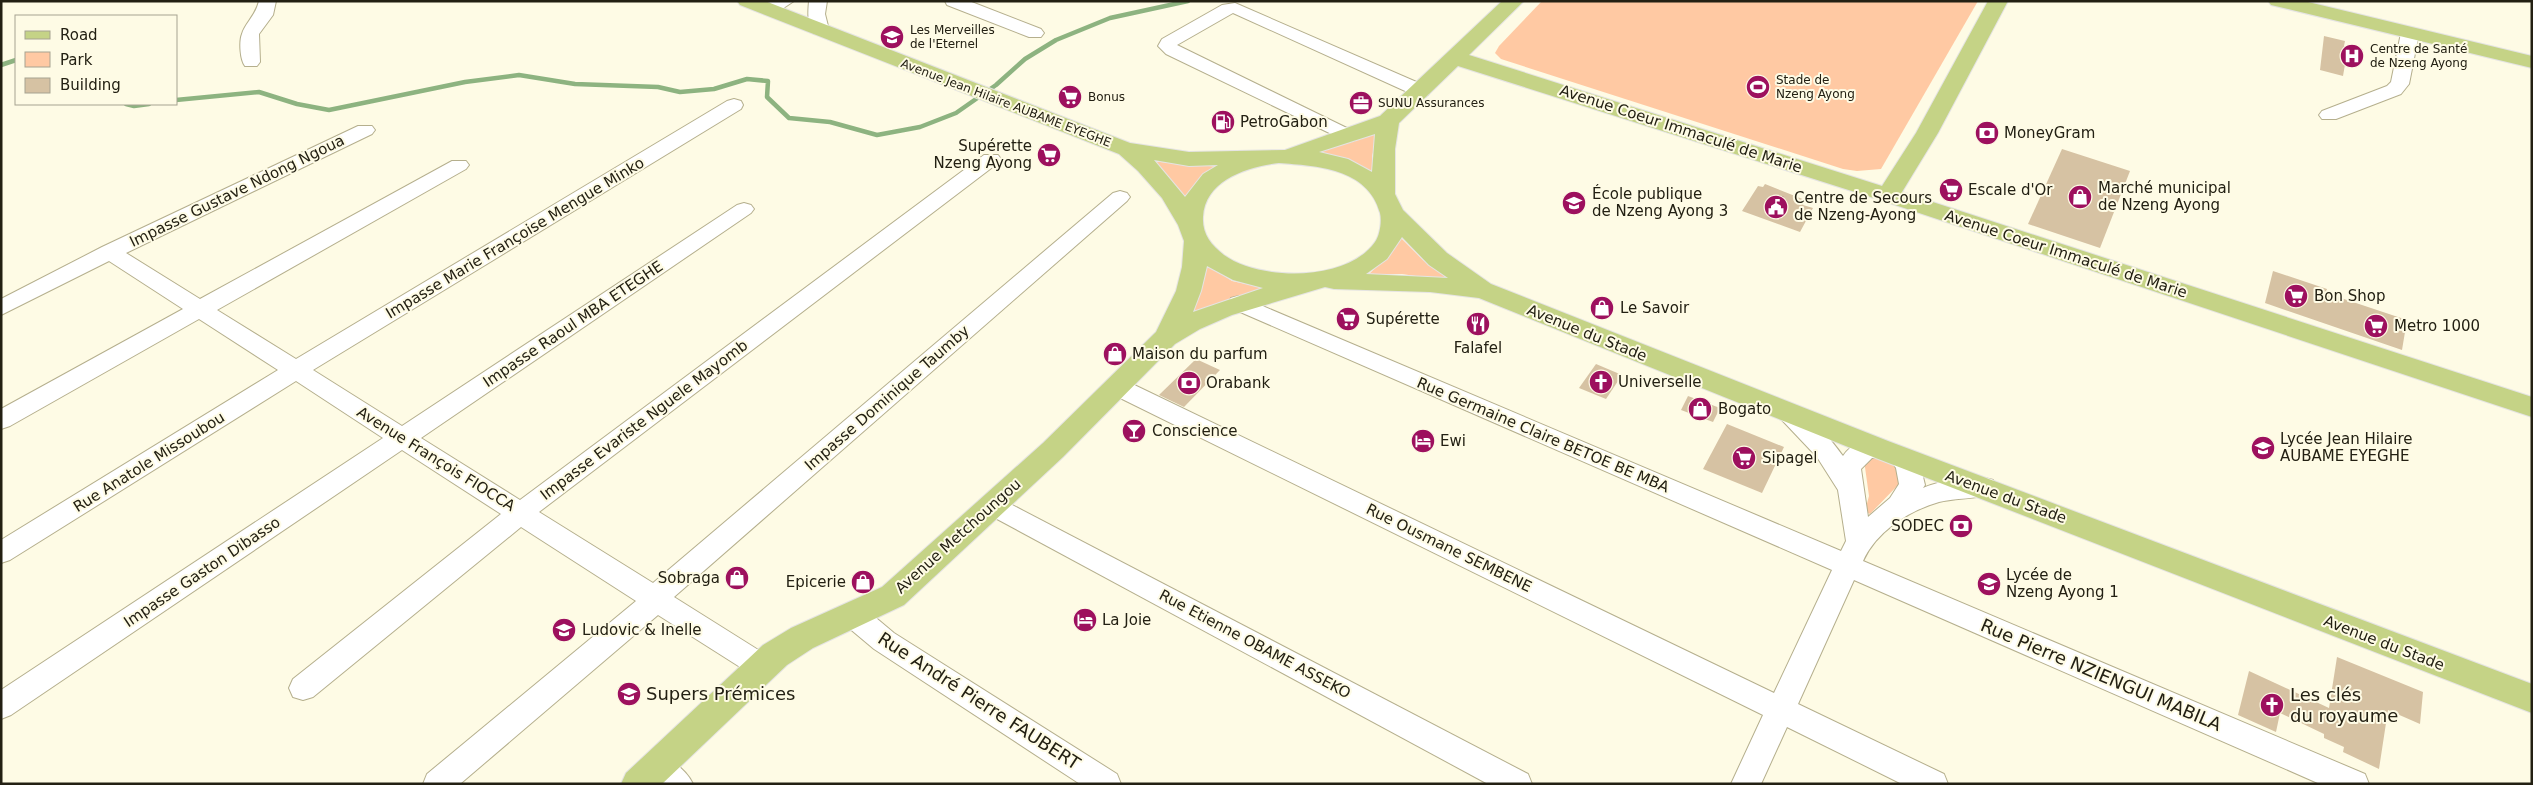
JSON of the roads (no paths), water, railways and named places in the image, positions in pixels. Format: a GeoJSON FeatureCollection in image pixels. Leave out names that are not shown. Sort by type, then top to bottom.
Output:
{"type":"FeatureCollection","features":[{"type":"Feature","properties":{"kind":"main road","name":"Avenue Jean Hilaire AUBAME EYEGHE"},"geometry":{"type":"LineString","coordinates":[[747,1],[778,5],[820,30],[1125,149]]}},
{"type":"Feature","properties":{"kind":"main road"},"geometry":{"type":"LineString","coordinates":[[1166,338],[1184,307],[1189,293],[1195,266],[1191,206],[1200,190],[1216,176],[1237,165],[1348,136],[1388,121],[1514,1]]}},
{"type":"Feature","properties":{"kind":"main road"},"geometry":{"type":"LineString","coordinates":[[1888,195],[1927,133],[1998,1]]}},
{"type":"Feature","properties":{"kind":"main road"},"geometry":{"type":"LineString","coordinates":[[2278,1],[2532,62]]}},
{"type":"Feature","properties":{"kind":"main road","name":"Avenue Coeur Immaculé de Marie"},"geometry":{"type":"LineString","coordinates":[[1456,58],[1888,195],[2532,407]]}},
{"type":"Feature","properties":{"kind":"main road"},"geometry":{"type":"LineString","coordinates":[[1384,193],[1384,149],[1388,121]]}},
{"type":"Feature","properties":{"kind":"main road"},"geometry":{"type":"LineString","coordinates":[[1125,149],[1171,158],[1205,160],[1310,157],[1340,164],[1366,176],[1384,193],[1394,215],[1438,259],[1482,290]]}},
{"type":"Feature","properties":{"kind":"main road"},"geometry":{"type":"LineString","coordinates":[[1125,149],[1153,172],[1173,194],[1193,232],[1213,259],[1238,273],[1270,282],[1314,281],[1430,284],[1482,290]]}},
{"type":"Feature","properties":{"kind":"main road"},"geometry":{"type":"LineString","coordinates":[[1166,338],[1191,323],[1239,303],[1354,270],[1378,255],[1391,236],[1394,215]]}},
{"type":"Feature","properties":{"kind":"main road","name":"Avenue du Stade"},"geometry":{"type":"LineString","coordinates":[[1482,290],[1790,413],[2532,700]]}},
{"type":"Feature","properties":{"kind":"main road","name":"Avenue Metchoungou"},"geometry":{"type":"LineString","coordinates":[[657,778],[761,666],[802,638],[893,596],[1118,387],[1166,338]]}},
{"type":"Feature","properties":{"kind":"street"},"geometry":{"type":"LineString","coordinates":[[251,62],[250,34],[254,25],[264,15],[268,1]]}},
{"type":"Feature","properties":{"kind":"street"},"geometry":{"type":"LineString","coordinates":[[818,1],[816,14],[820,30]]}},
{"type":"Feature","properties":{"kind":"street"},"geometry":{"type":"LineString","coordinates":[[953,1],[1035,33]]}},
{"type":"Feature","properties":{"kind":"street"},"geometry":{"type":"LineString","coordinates":[[1348,136],[1172,50],[1167,46],[1168,43],[1235,8],[1421,91]]}},
{"type":"Feature","properties":{"kind":"street"},"geometry":{"type":"LineString","coordinates":[[2329,115],[2394,90],[2400,84],[2410,33]]}},
{"type":"Feature","properties":{"kind":"street","name":"Impasse Marie Françoise Mengue Minko"},"geometry":{"type":"LineString","coordinates":[[296,370],[734,105]]}},
{"type":"Feature","properties":{"kind":"street","name":"Impasse Gustave Ndong Ngoua"},"geometry":{"type":"LineString","coordinates":[[1,308],[110,252],[365,130]]}},
{"type":"Feature","properties":{"kind":"street","name":"Impasse Evariste Nguele Mayomb"},"geometry":{"type":"LineString","coordinates":[[303,688],[520,513],[991,159]]}},
{"type":"Feature","properties":{"kind":"street"},"geometry":{"type":"LineString","coordinates":[[1,420],[199,308],[459,165]]}},
{"type":"Feature","properties":{"kind":"street","name":"Impasse Dominique Taumby"},"geometry":{"type":"LineString","coordinates":[[438,784],[1120,197]]}},
{"type":"Feature","properties":{"kind":"street","name":"Impasse Raoul MBA ETEGHE"},"geometry":{"type":"LineString","coordinates":[[403,438],[744,209]]}},
{"type":"Feature","properties":{"kind":"street","name":"Avenue François FIOCCA"},"geometry":{"type":"LineString","coordinates":[[110,252],[761,666]]}},
{"type":"Feature","properties":{"kind":"street","name":"Rue Germaine Claire BETOE BE MBA"},"geometry":{"type":"LineString","coordinates":[[1239,303],[1848,567]]}},
{"type":"Feature","properties":{"kind":"street","name":"Rue Anatole Missoubou"},"geometry":{"type":"LineString","coordinates":[[1,553],[296,370]]}},
{"type":"Feature","properties":{"kind":"street","name":"Rue Ousmane SEMBENE"},"geometry":{"type":"LineString","coordinates":[[1118,387],[1933,784]]}},
{"type":"Feature","properties":{"kind":"street"},"geometry":{"type":"LineString","coordinates":[[1790,413],[1826,451],[1850,489]]}},
{"type":"Feature","properties":{"kind":"street","name":"Impasse Gaston Dibasso"},"geometry":{"type":"LineString","coordinates":[[1,706],[403,438]]}},
{"type":"Feature","properties":{"kind":"street"},"geometry":{"type":"LineString","coordinates":[[1746,784],[1859,541],[1899,505],[1912,485],[1908,466],[1890,452],[1859,452],[1852,459],[1848,469],[1859,541]]}},
{"type":"Feature","properties":{"kind":"street"},"geometry":{"type":"LineString","coordinates":[[1890,512],[1936,493],[1984,487]]}},
{"type":"Feature","properties":{"kind":"street","name":"Rue Etienne OBAME ASSEKO"},"geometry":{"type":"LineString","coordinates":[[993,505],[1517,784]]}},
{"type":"Feature","properties":{"kind":"street","name":"Rue Pierre NZIENGUI MABILA"},"geometry":{"type":"LineString","coordinates":[[1848,567],[2354,784]]}},
{"type":"Feature","properties":{"kind":"street","name":"Rue André Pierre FAUBERT"},"geometry":{"type":"LineString","coordinates":[[853,615],[884,641],[1106,784]]}},
{"type":"Feature","properties":{"kind":"waterway"},"geometry":{"type":"LineString","coordinates":[[178,100],[259,92],[297,104],[329,110],[465,82],[519,75],[575,84],[658,87],[680,92],[714,89],[747,79],[768,81],[767,97],[789,118],[830,122],[877,135],[920,127],[956,113],[996,85],[1025,59],[1056,40],[1110,18],[1188,1]]}},
{"type":"Feature","properties":{"kind":"waterway"},"geometry":{"type":"LineString","coordinates":[[1,65],[15,60]]}},
{"type":"Feature","properties":{"kind":"waterway"},"geometry":{"type":"LineString","coordinates":[[130,105],[142,105]]}},
{"type":"Feature","properties":{"kind":"place","name":"Les Merveilles de l'Eternel"},"geometry":{"type":"Point","coordinates":[892,37]}},
{"type":"Feature","properties":{"kind":"place","name":"Centre de Santé de Nzeng Ayong"},"geometry":{"type":"Point","coordinates":[2352,56]}},
{"type":"Feature","properties":{"kind":"place","name":"Stade de Nzeng Ayong"},"geometry":{"type":"Point","coordinates":[1758,87]}},
{"type":"Feature","properties":{"kind":"place","name":"Bonus"},"geometry":{"type":"Point","coordinates":[1070,97]}},
{"type":"Feature","properties":{"kind":"place","name":"SUNU Assurances"},"geometry":{"type":"Point","coordinates":[1361,103]}},
{"type":"Feature","properties":{"kind":"place","name":"PetroGabon"},"geometry":{"type":"Point","coordinates":[1223,122]}},
{"type":"Feature","properties":{"kind":"place","name":"MoneyGram"},"geometry":{"type":"Point","coordinates":[1987,133]}},
{"type":"Feature","properties":{"kind":"place","name":"Supérette Nzeng Ayong"},"geometry":{"type":"Point","coordinates":[1049,155]}},
{"type":"Feature","properties":{"kind":"place","name":"Escale d'Or"},"geometry":{"type":"Point","coordinates":[1951,190]}},
{"type":"Feature","properties":{"kind":"place","name":"Marché municipal de Nzeng Ayong"},"geometry":{"type":"Point","coordinates":[2080,197]}},
{"type":"Feature","properties":{"kind":"place","name":"École publique de Nzeng Ayong 3"},"geometry":{"type":"Point","coordinates":[1574,203]}},
{"type":"Feature","properties":{"kind":"place","name":"Centre de Secours de Nzeng-Ayong"},"geometry":{"type":"Point","coordinates":[1776,207]}},
{"type":"Feature","properties":{"kind":"place","name":"Bon Shop"},"geometry":{"type":"Point","coordinates":[2296,296]}},
{"type":"Feature","properties":{"kind":"place","name":"Le Savoir"},"geometry":{"type":"Point","coordinates":[1602,308]}},
{"type":"Feature","properties":{"kind":"place","name":"Supérette"},"geometry":{"type":"Point","coordinates":[1348,319]}},
{"type":"Feature","properties":{"kind":"place","name":"Falafel"},"geometry":{"type":"Point","coordinates":[1478,324]}},
{"type":"Feature","properties":{"kind":"place","name":"Metro 1000"},"geometry":{"type":"Point","coordinates":[2376,326]}},
{"type":"Feature","properties":{"kind":"place","name":"Maison du parfum"},"geometry":{"type":"Point","coordinates":[1115,354]}},
{"type":"Feature","properties":{"kind":"place","name":"Universelle"},"geometry":{"type":"Point","coordinates":[1601,382]}},
{"type":"Feature","properties":{"kind":"place","name":"Orabank"},"geometry":{"type":"Point","coordinates":[1189,383]}},
{"type":"Feature","properties":{"kind":"place","name":"Bogato"},"geometry":{"type":"Point","coordinates":[1700,409]}},
{"type":"Feature","properties":{"kind":"place","name":"Conscience"},"geometry":{"type":"Point","coordinates":[1134,431]}},
{"type":"Feature","properties":{"kind":"place","name":"Ewi"},"geometry":{"type":"Point","coordinates":[1423,441]}},
{"type":"Feature","properties":{"kind":"place","name":"Lycée Jean Hilaire AUBAME EYEGHE"},"geometry":{"type":"Point","coordinates":[2263,448]}},
{"type":"Feature","properties":{"kind":"place","name":"Sipagel"},"geometry":{"type":"Point","coordinates":[1744,458]}},
{"type":"Feature","properties":{"kind":"place","name":"SODEC"},"geometry":{"type":"Point","coordinates":[1961,526]}},
{"type":"Feature","properties":{"kind":"place","name":"Sobraga"},"geometry":{"type":"Point","coordinates":[737,578]}},
{"type":"Feature","properties":{"kind":"place","name":"Epicerie"},"geometry":{"type":"Point","coordinates":[863,582]}},
{"type":"Feature","properties":{"kind":"place","name":"Lycée de Nzeng Ayong 1"},"geometry":{"type":"Point","coordinates":[1989,584]}},
{"type":"Feature","properties":{"kind":"place","name":"La Joie"},"geometry":{"type":"Point","coordinates":[1085,620]}},
{"type":"Feature","properties":{"kind":"place","name":"Ludovic & Inelle"},"geometry":{"type":"Point","coordinates":[564,630]}},
{"type":"Feature","properties":{"kind":"place","name":"Supers Prémices"},"geometry":{"type":"Point","coordinates":[629,694]}},
{"type":"Feature","properties":{"kind":"place","name":"Les clés du royaume"},"geometry":{"type":"Point","coordinates":[2272,705]}}]}
